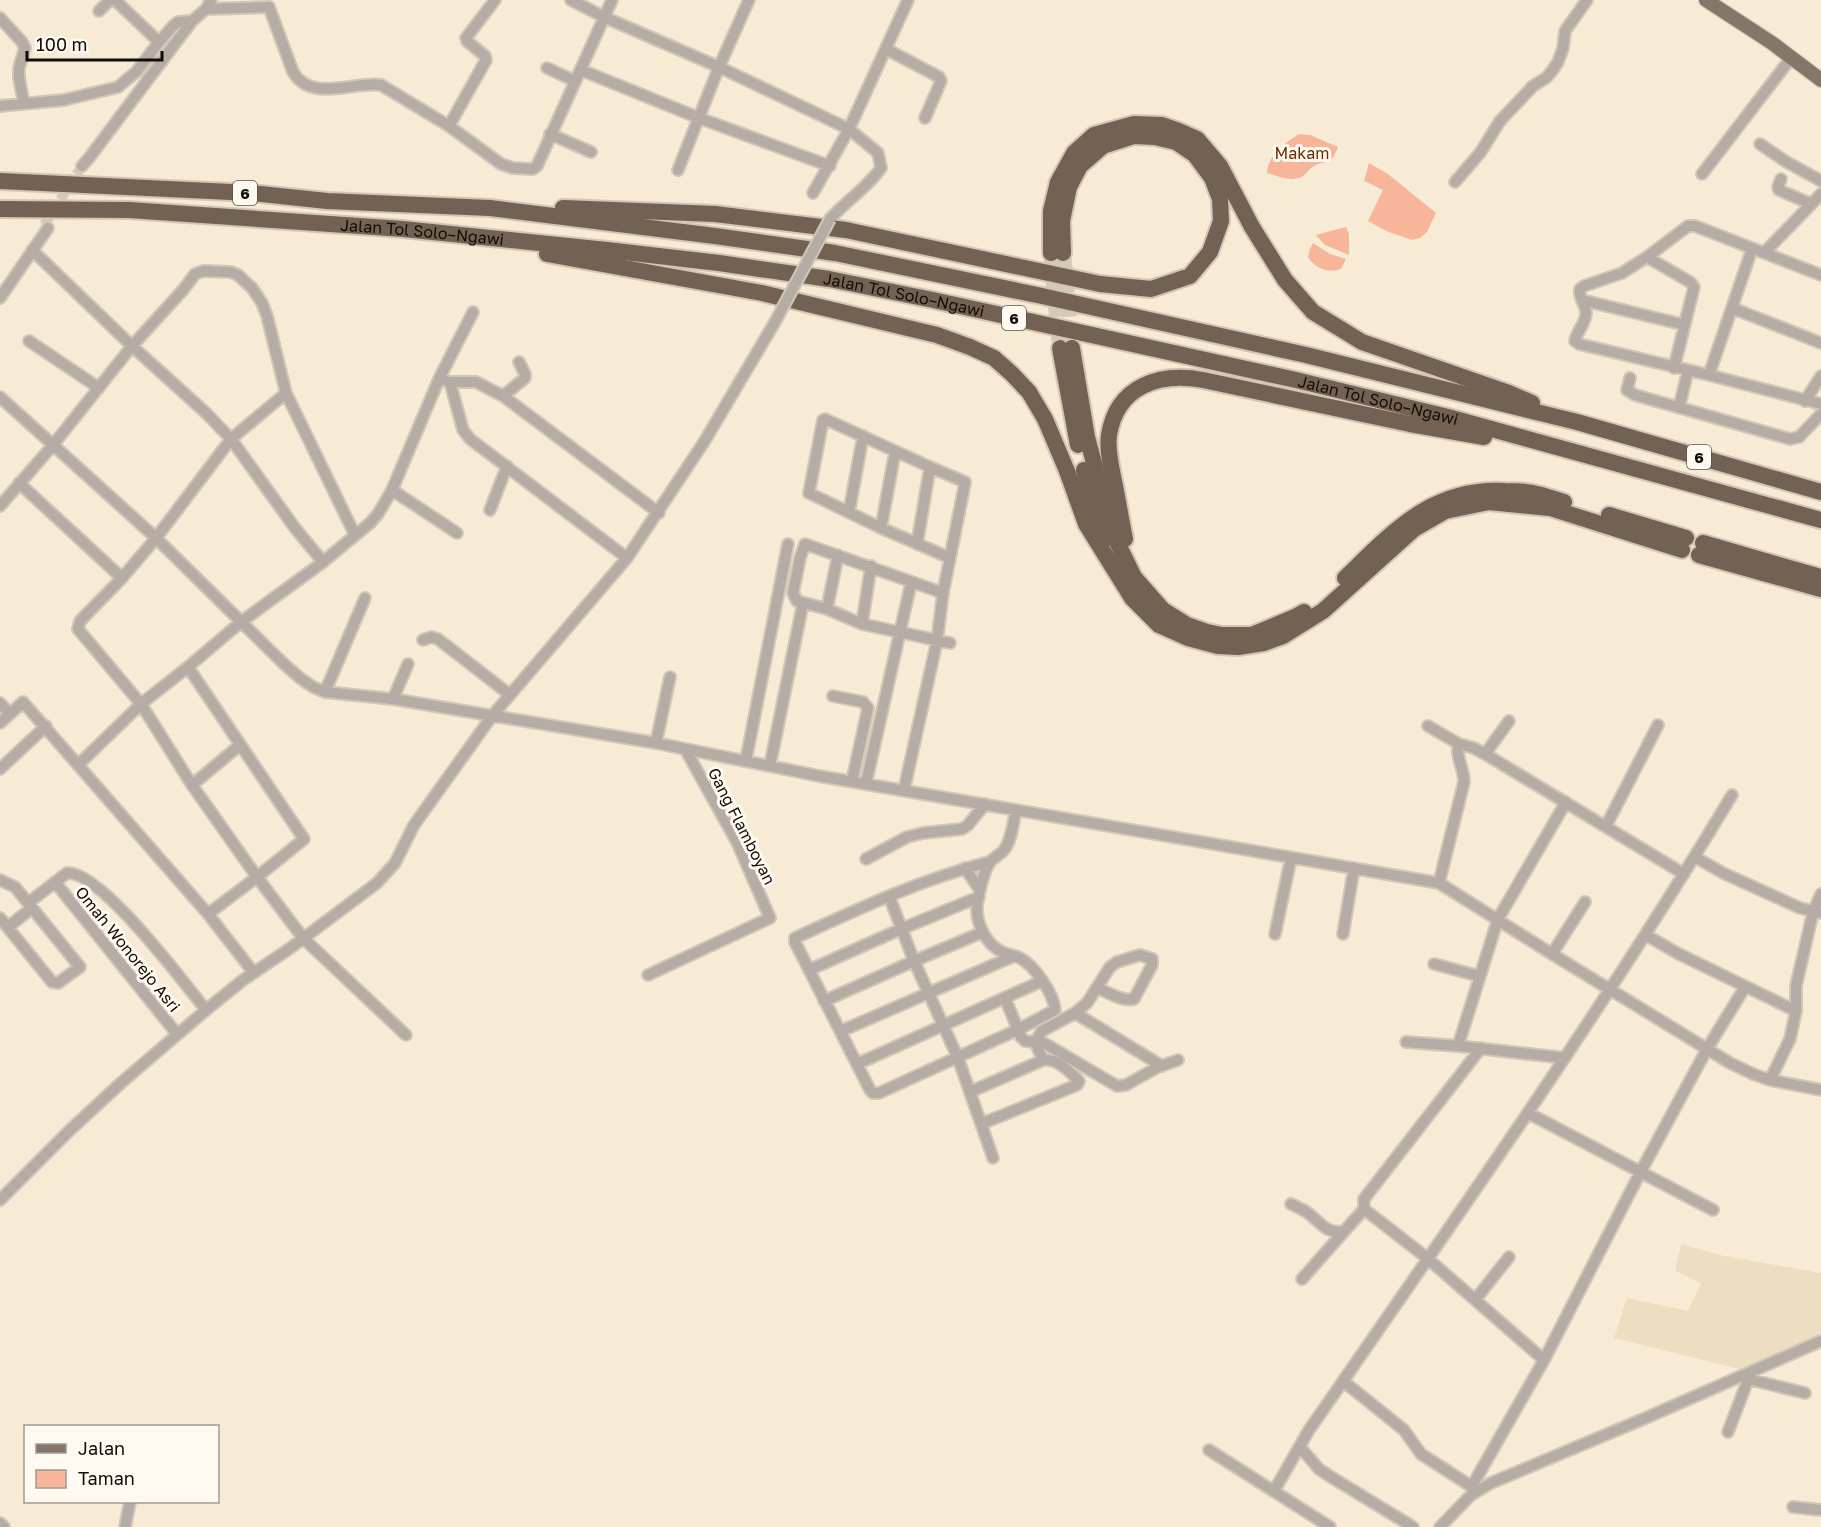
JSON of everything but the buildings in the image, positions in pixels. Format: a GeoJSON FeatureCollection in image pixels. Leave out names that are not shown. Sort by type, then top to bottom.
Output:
{"type":"FeatureCollection","features":[{"type":"Feature","properties":{"kind":"highway"},"geometry":{"type":"LineString","coordinates":[[490,208],[536,207],[715,214],[846,230],[1100,285],[1151,289],[1190,276],[1210,252],[1221,221],[1220,199],[1212,178],[1195,154],[1176,142],[1155,137],[1134,136],[1103,146],[1080,166],[1069,187],[1057,253],[1051,210],[1058,182],[1074,153],[1095,135],[1134,124],[1162,126],[1197,140],[1220,166],[1252,227],[1285,280],[1313,312],[1362,342],[1509,393],[1577,422]]}},
{"type":"Feature","properties":{"kind":"highway","name":"Jalan Tol Solo–Ngawi"},"geometry":{"type":"LineString","coordinates":[[0,181],[252,193],[327,201],[490,208],[835,253],[1306,355],[1577,422],[1821,492]]}},
{"type":"Feature","properties":{"kind":"highway","name":"Jalan Tol Solo–Ngawi"},"geometry":{"type":"LineString","coordinates":[[0,209],[129,210],[435,233],[697,260],[829,279],[1285,377],[1583,453],[1821,520]]}},
{"type":"Feature","properties":{"kind":"highway"},"geometry":{"type":"LineString","coordinates":[[435,233],[762,293],[937,334],[994,358],[1029,392],[1045,419],[1086,524],[1132,598],[1159,625],[1188,638],[1218,646],[1238,647],[1264,643],[1283,636],[1323,611],[1414,529],[1445,511],[1489,502],[1550,508],[1684,544],[1531,492],[1490,490],[1452,497],[1422,510],[1394,531],[1320,602],[1295,617],[1252,635],[1222,635],[1207,632],[1187,625],[1163,610],[1134,577],[1113,534],[1066,348],[1073,423],[1108,559]]}},
{"type":"Feature","properties":{"kind":"highway"},"geometry":{"type":"LineString","coordinates":[[1129,564],[1110,458],[1109,436],[1116,410],[1130,393],[1144,384],[1167,378],[1187,377],[1410,424],[1583,453]]}},
{"type":"Feature","properties":{"kind":"highway"},"geometry":{"type":"LineString","coordinates":[[1821,578],[1701,549],[1821,589]]}},
{"type":"Feature","properties":{"kind":"main road"},"geometry":{"type":"LineString","coordinates":[[1706,0],[1772,43],[1821,80]]}},
{"type":"Feature","properties":{"kind":"street"},"geometry":{"type":"LineString","coordinates":[[99,11],[110,0]]}},
{"type":"Feature","properties":{"kind":"street"},"geometry":{"type":"LineString","coordinates":[[115,0],[159,42]]}},
{"type":"Feature","properties":{"kind":"street"},"geometry":{"type":"LineString","coordinates":[[448,126],[486,60],[485,56],[466,38],[495,0]]}},
{"type":"Feature","properties":{"kind":"street"},"geometry":{"type":"LineString","coordinates":[[0,1200],[70,1130],[177,1034],[254,973],[377,883],[395,863],[414,825],[492,716],[627,558],[659,513],[775,322],[830,219],[873,180],[880,168],[878,153],[849,129],[571,0]]}},
{"type":"Feature","properties":{"kind":"street"},"geometry":{"type":"LineString","coordinates":[[86,164],[192,21],[209,5],[271,8],[293,72],[303,84],[318,88],[381,85],[448,126],[495,160],[513,168],[533,169],[536,167],[612,0]]}},
{"type":"Feature","properties":{"kind":"street"},"geometry":{"type":"LineString","coordinates":[[678,170],[719,67],[750,0]]}},
{"type":"Feature","properties":{"kind":"street"},"geometry":{"type":"LineString","coordinates":[[813,193],[849,129],[908,0]]}},
{"type":"Feature","properties":{"kind":"street"},"geometry":{"type":"LineString","coordinates":[[1455,182],[1500,121],[1533,86],[1546,78],[1558,62],[1563,48],[1564,32],[1587,0]]}},
{"type":"Feature","properties":{"kind":"street"},"geometry":{"type":"LineString","coordinates":[[0,18],[25,48],[19,68],[24,104]]}},
{"type":"Feature","properties":{"kind":"street"},"geometry":{"type":"LineString","coordinates":[[0,106],[64,100],[118,87],[137,71],[178,22],[192,21]]}},
{"type":"Feature","properties":{"kind":"street"},"geometry":{"type":"LineString","coordinates":[[886,49],[939,77],[941,81],[939,87],[925,118]]}},
{"type":"Feature","properties":{"kind":"street"},"geometry":{"type":"LineString","coordinates":[[1702,174],[1791,58]]}},
{"type":"Feature","properties":{"kind":"street"},"geometry":{"type":"LineString","coordinates":[[547,68],[575,81]]}},
{"type":"Feature","properties":{"kind":"street"},"geometry":{"type":"LineString","coordinates":[[581,70],[699,118],[830,165]]}},
{"type":"Feature","properties":{"kind":"street"},"geometry":{"type":"LineString","coordinates":[[550,134],[591,152]]}},
{"type":"Feature","properties":{"kind":"street"},"geometry":{"type":"LineString","coordinates":[[1760,144],[1821,181]]}},
{"type":"Feature","properties":{"kind":"street"},"geometry":{"type":"LineString","coordinates":[[1781,179],[1779,190],[1811,204]]}},
{"type":"Feature","properties":{"kind":"street"},"geometry":{"type":"LineString","coordinates":[[1764,254],[1821,194]]}},
{"type":"Feature","properties":{"kind":"street"},"geometry":{"type":"LineString","coordinates":[[0,298],[46,226]]}},
{"type":"Feature","properties":{"kind":"street"},"geometry":{"type":"LineString","coordinates":[[1821,275],[1695,226],[1683,228],[1647,257],[1622,273],[1584,286],[1579,291],[1586,310],[1585,318],[1575,338],[1576,343],[1821,404]]}},
{"type":"Feature","properties":{"kind":"street"},"geometry":{"type":"LineString","coordinates":[[1710,375],[1752,249]]}},
{"type":"Feature","properties":{"kind":"street"},"geometry":{"type":"LineString","coordinates":[[32,250],[231,439],[323,562]]}},
{"type":"Feature","properties":{"kind":"street"},"geometry":{"type":"LineString","coordinates":[[1647,257],[1693,284],[1694,287],[1674,368]]}},
{"type":"Feature","properties":{"kind":"street"},"geometry":{"type":"LineString","coordinates":[[0,506],[53,445],[132,346],[195,274],[203,271],[234,273],[243,277],[262,303],[286,393],[355,535]]}},
{"type":"Feature","properties":{"kind":"street"},"geometry":{"type":"LineString","coordinates":[[1582,300],[1685,325]]}},
{"type":"Feature","properties":{"kind":"street"},"geometry":{"type":"LineString","coordinates":[[1732,308],[1821,343]]}},
{"type":"Feature","properties":{"kind":"street"},"geometry":{"type":"LineString","coordinates":[[78,765],[141,704],[241,622],[323,562],[378,514],[392,490],[444,380],[473,312]]}},
{"type":"Feature","properties":{"kind":"street"},"geometry":{"type":"LineString","coordinates":[[28,341],[99,388]]}},
{"type":"Feature","properties":{"kind":"street"},"geometry":{"type":"LineString","coordinates":[[502,396],[525,378],[519,362]]}},
{"type":"Feature","properties":{"kind":"street"},"geometry":{"type":"LineString","coordinates":[[1679,408],[1688,370]]}},
{"type":"Feature","properties":{"kind":"street"},"geometry":{"type":"LineString","coordinates":[[1804,401],[1821,376]]}},
{"type":"Feature","properties":{"kind":"street"},"geometry":{"type":"LineString","coordinates":[[1630,378],[1628,390],[1630,393],[1795,439],[1821,414]]}},
{"type":"Feature","properties":{"kind":"street"},"geometry":{"type":"LineString","coordinates":[[444,380],[476,382],[502,396],[659,513]]}},
{"type":"Feature","properties":{"kind":"street"},"geometry":{"type":"LineString","coordinates":[[444,380],[463,430],[470,440],[627,558]]}},
{"type":"Feature","properties":{"kind":"street"},"geometry":{"type":"LineString","coordinates":[[286,393],[231,439],[156,538],[122,578],[80,621],[78,629],[141,704],[192,784],[303,938],[406,1035]]}},
{"type":"Feature","properties":{"kind":"street"},"geometry":{"type":"LineString","coordinates":[[0,397],[156,538],[300,678],[325,692],[393,699],[656,743],[819,776],[1439,883],[1609,990],[1753,1074],[1770,1080],[1821,1090]]}},
{"type":"Feature","properties":{"kind":"street"},"geometry":{"type":"LineString","coordinates":[[904,790],[937,641],[943,593],[950,558],[965,482],[823,420],[808,491],[810,494],[950,558]]}},
{"type":"Feature","properties":{"kind":"street"},"geometry":{"type":"LineString","coordinates":[[849,512],[862,436]]}},
{"type":"Feature","properties":{"kind":"street"},"geometry":{"type":"LineString","coordinates":[[881,528],[895,452]]}},
{"type":"Feature","properties":{"kind":"street"},"geometry":{"type":"LineString","coordinates":[[490,510],[507,466]]}},
{"type":"Feature","properties":{"kind":"street"},"geometry":{"type":"LineString","coordinates":[[917,544],[930,467]]}},
{"type":"Feature","properties":{"kind":"street"},"geometry":{"type":"LineString","coordinates":[[19,483],[122,578]]}},
{"type":"Feature","properties":{"kind":"street"},"geometry":{"type":"LineString","coordinates":[[392,490],[457,533]]}},
{"type":"Feature","properties":{"kind":"street"},"geometry":{"type":"LineString","coordinates":[[746,760],[788,544]]}},
{"type":"Feature","properties":{"kind":"street"},"geometry":{"type":"LineString","coordinates":[[943,593],[805,544],[793,592],[800,602],[826,609],[862,624],[950,643]]}},
{"type":"Feature","properties":{"kind":"street"},"geometry":{"type":"LineString","coordinates":[[826,609],[838,555]]}},
{"type":"Feature","properties":{"kind":"street"},"geometry":{"type":"LineString","coordinates":[[862,624],[871,566]]}},
{"type":"Feature","properties":{"kind":"street"},"geometry":{"type":"LineString","coordinates":[[866,783],[911,582]]}},
{"type":"Feature","properties":{"kind":"street"},"geometry":{"type":"LineString","coordinates":[[325,692],[365,598]]}},
{"type":"Feature","properties":{"kind":"street"},"geometry":{"type":"LineString","coordinates":[[770,765],[802,608]]}},
{"type":"Feature","properties":{"kind":"street"},"geometry":{"type":"LineString","coordinates":[[423,640],[431,637],[438,639],[509,694]]}},
{"type":"Feature","properties":{"kind":"street"},"geometry":{"type":"LineString","coordinates":[[393,699],[408,664]]}},
{"type":"Feature","properties":{"kind":"street"},"geometry":{"type":"LineString","coordinates":[[188,667],[304,839],[208,914]]}},
{"type":"Feature","properties":{"kind":"street"},"geometry":{"type":"LineString","coordinates":[[656,743],[670,677]]}},
{"type":"Feature","properties":{"kind":"street"},"geometry":{"type":"LineString","coordinates":[[833,696],[863,702],[868,708],[852,781]]}},
{"type":"Feature","properties":{"kind":"street"},"geometry":{"type":"LineString","coordinates":[[0,723],[23,702],[208,914],[254,973]]}},
{"type":"Feature","properties":{"kind":"street"},"geometry":{"type":"LineString","coordinates":[[0,703],[10,714]]}},
{"type":"Feature","properties":{"kind":"street"},"geometry":{"type":"LineString","coordinates":[[1485,754],[1509,721]]}},
{"type":"Feature","properties":{"kind":"street"},"geometry":{"type":"LineString","coordinates":[[1606,826],[1658,725]]}},
{"type":"Feature","properties":{"kind":"street"},"geometry":{"type":"LineString","coordinates":[[0,769],[46,726]]}},
{"type":"Feature","properties":{"kind":"street"},"geometry":{"type":"LineString","coordinates":[[1428,726],[1459,744],[1485,754],[1684,874]]}},
{"type":"Feature","properties":{"kind":"street"},"geometry":{"type":"LineString","coordinates":[[1439,883],[1462,793],[1464,772],[1457,754],[1459,744]]}},
{"type":"Feature","properties":{"kind":"street"},"geometry":{"type":"LineString","coordinates":[[192,784],[240,745]]}},
{"type":"Feature","properties":{"kind":"street","name":"Gang Flamboyan"},"geometry":{"type":"LineString","coordinates":[[648,975],[770,918],[736,843],[685,749]]}},
{"type":"Feature","properties":{"kind":"street"},"geometry":{"type":"LineString","coordinates":[[1274,1491],[1299,1447],[1343,1381],[1528,1113],[1646,935],[1732,795]]}},
{"type":"Feature","properties":{"kind":"street"},"geometry":{"type":"LineString","coordinates":[[1458,1046],[1498,919],[1566,802]]}},
{"type":"Feature","properties":{"kind":"street"},"geometry":{"type":"LineString","coordinates":[[866,859],[907,837],[962,829],[985,804]]}},
{"type":"Feature","properties":{"kind":"street"},"geometry":{"type":"LineString","coordinates":[[989,862],[979,894],[978,914],[983,932],[993,946],[1030,965],[1050,994],[1055,1010],[958,1058],[877,1094],[870,1090],[824,1001],[795,938],[888,896],[989,862],[1004,850],[1016,810]]}},
{"type":"Feature","properties":{"kind":"street"},"geometry":{"type":"LineString","coordinates":[[1695,857],[1732,877],[1800,908],[1817,913]]}},
{"type":"Feature","properties":{"kind":"street"},"geometry":{"type":"LineString","coordinates":[[1275,934],[1291,858]]}},
{"type":"Feature","properties":{"kind":"street"},"geometry":{"type":"LineString","coordinates":[[966,868],[979,894]]}},
{"type":"Feature","properties":{"kind":"street"},"geometry":{"type":"LineString","coordinates":[[1342,934],[1354,868]]}},
{"type":"Feature","properties":{"kind":"street","name":"Omah Wonorejo Asri"},"geometry":{"type":"LineString","coordinates":[[0,880],[15,887],[30,905],[80,967],[58,983],[52,982],[4,922],[30,905],[55,882],[71,872],[106,893],[123,910],[206,1010]]}},
{"type":"Feature","properties":{"kind":"street","name":"Omah Wonorejo Asri"},"geometry":{"type":"LineString","coordinates":[[55,882],[177,1034]]}},
{"type":"Feature","properties":{"kind":"street"},"geometry":{"type":"LineString","coordinates":[[809,970],[979,894]]}},
{"type":"Feature","properties":{"kind":"street"},"geometry":{"type":"LineString","coordinates":[[1770,1080],[1790,1039],[1796,1011],[1796,986],[1821,894]]}},
{"type":"Feature","properties":{"kind":"street"},"geometry":{"type":"LineString","coordinates":[[888,896],[914,961],[958,1058],[993,1158]]}},
{"type":"Feature","properties":{"kind":"street"},"geometry":{"type":"LineString","coordinates":[[1552,954],[1585,902]]}},
{"type":"Feature","properties":{"kind":"street"},"geometry":{"type":"LineString","coordinates":[[824,1001],[983,932]]}},
{"type":"Feature","properties":{"kind":"street"},"geometry":{"type":"LineString","coordinates":[[1646,935],[1796,1011]]}},
{"type":"Feature","properties":{"kind":"street"},"geometry":{"type":"LineString","coordinates":[[1036,1041],[1042,1031],[1087,1004],[1110,967],[1117,962],[1140,955],[1152,959],[1152,965],[1134,999],[1129,1001],[1098,988]]}},
{"type":"Feature","properties":{"kind":"street"},"geometry":{"type":"LineString","coordinates":[[841,1032],[1014,956]]}},
{"type":"Feature","properties":{"kind":"street"},"geometry":{"type":"LineString","coordinates":[[1434,964],[1479,976]]}},
{"type":"Feature","properties":{"kind":"street"},"geometry":{"type":"LineString","coordinates":[[857,1064],[1042,981]]}},
{"type":"Feature","properties":{"kind":"street"},"geometry":{"type":"LineString","coordinates":[[1440,1527],[1474,1488],[1544,1360],[1707,1049],[1745,987]]}},
{"type":"Feature","properties":{"kind":"street"},"geometry":{"type":"LineString","coordinates":[[1005,998],[1021,1037],[1025,1041],[1036,1041],[1117,1086],[1126,1085],[1162,1065],[1178,1060]]}},
{"type":"Feature","properties":{"kind":"street"},"geometry":{"type":"LineString","coordinates":[[1075,1013],[1162,1065]]}},
{"type":"Feature","properties":{"kind":"street"},"geometry":{"type":"LineString","coordinates":[[1036,1041],[1043,1059]]}},
{"type":"Feature","properties":{"kind":"street"},"geometry":{"type":"LineString","coordinates":[[1406,1042],[1565,1058]]}},
{"type":"Feature","properties":{"kind":"street"},"geometry":{"type":"LineString","coordinates":[[1302,1279],[1364,1209],[1364,1199],[1481,1048]]}},
{"type":"Feature","properties":{"kind":"street"},"geometry":{"type":"LineString","coordinates":[[970,1092],[1043,1059],[1051,1060],[1068,1070],[1079,1081],[1077,1086],[981,1125]]}},
{"type":"Feature","properties":{"kind":"street"},"geometry":{"type":"LineString","coordinates":[[1528,1113],[1713,1210]]}},
{"type":"Feature","properties":{"kind":"street"},"geometry":{"type":"LineString","coordinates":[[1291,1204],[1304,1210],[1329,1230],[1344,1231]]}},
{"type":"Feature","properties":{"kind":"street"},"geometry":{"type":"LineString","coordinates":[[1364,1209],[1427,1258],[1544,1360]]}},
{"type":"Feature","properties":{"kind":"street"},"geometry":{"type":"LineString","coordinates":[[1475,1300],[1509,1257]]}},
{"type":"Feature","properties":{"kind":"street"},"geometry":{"type":"LineString","coordinates":[[1474,1488],[1749,1376],[1821,1341]]}},
{"type":"Feature","properties":{"kind":"street"},"geometry":{"type":"LineString","coordinates":[[1749,1376],[1805,1393]]}},
{"type":"Feature","properties":{"kind":"street"},"geometry":{"type":"LineString","coordinates":[[1728,1432],[1749,1376]]}},
{"type":"Feature","properties":{"kind":"street"},"geometry":{"type":"LineString","coordinates":[[1343,1381],[1404,1430],[1421,1454],[1474,1488]]}},
{"type":"Feature","properties":{"kind":"street"},"geometry":{"type":"LineString","coordinates":[[1299,1447],[1319,1469],[1331,1478],[1413,1527]]}},
{"type":"Feature","properties":{"kind":"street"},"geometry":{"type":"LineString","coordinates":[[1209,1450],[1274,1491],[1315,1523],[1330,1527]]}},
{"type":"Feature","properties":{"kind":"street"},"geometry":{"type":"LineString","coordinates":[[125,1527],[130,1503]]}},
{"type":"Feature","properties":{"kind":"street"},"geometry":{"type":"LineString","coordinates":[[1793,1507],[1821,1510]]}},
{"type":"Feature","properties":{"kind":"street"},"geometry":{"type":"LineString","coordinates":[[0,1523],[4,1527]]}},
{"type":"Feature","properties":{"kind":"shaded area"},"geometry":{"type":"Polygon","coordinates":[[[1681,1244],[1724,1256],[1821,1273],[1821,1342],[1751,1372],[1614,1338],[1627,1298],[1688,1311],[1701,1283],[1675,1271],[1681,1244]]]}},
{"type":"Feature","properties":{"kind":"green space","name":"Makam"},"geometry":{"type":"Polygon","coordinates":[[[1299,134],[1310,135],[1338,147],[1329,161],[1314,166],[1298,178],[1285,178],[1267,173],[1274,155],[1283,145],[1299,134]]]}},
{"type":"Feature","properties":{"kind":"green space"},"geometry":{"type":"Polygon","coordinates":[[[1369,163],[1388,174],[1436,213],[1427,232],[1420,238],[1412,240],[1386,231],[1368,221],[1383,190],[1364,181],[1369,163]]]}},
{"type":"Feature","properties":{"kind":"green space"},"geometry":{"type":"Polygon","coordinates":[[[1346,227],[1349,234],[1349,255],[1325,245],[1316,235],[1346,227]]]}},
{"type":"Feature","properties":{"kind":"green space"},"geometry":{"type":"Polygon","coordinates":[[[1313,243],[1330,254],[1346,259],[1341,269],[1327,270],[1318,267],[1308,257],[1313,243]]]}},
{"type":"Feature","properties":{"kind":"tunnel"},"geometry":{"type":"LineString","coordinates":[[44,225],[82,166]]}},
{"type":"Feature","properties":{"kind":"tunnel"},"geometry":{"type":"LineString","coordinates":[[1051,253],[1060,348]]}},
{"type":"Feature","properties":{"kind":"tunnel"},"geometry":{"type":"LineString","coordinates":[[1063,253],[1072,348]]}}]}
